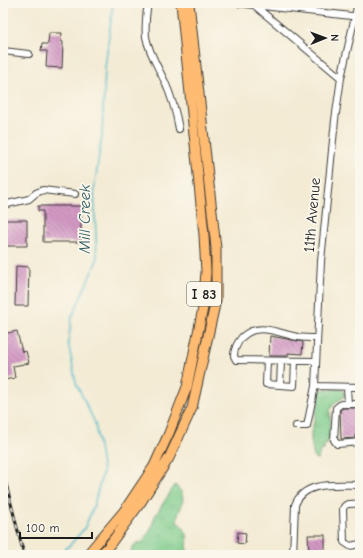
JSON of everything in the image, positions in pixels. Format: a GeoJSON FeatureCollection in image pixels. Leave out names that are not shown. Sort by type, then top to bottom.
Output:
{"type":"FeatureCollection","features":[{"type":"Feature","properties":{"kind":"highway","name":"I 83"},"geometry":{"type":"LineString","coordinates":[[87,555],[124,511],[154,466],[187,387],[203,308],[206,272],[204,235],[180,3]]}},
{"type":"Feature","properties":{"kind":"highway","name":"I 83"},"geometry":{"type":"LineString","coordinates":[[100,555],[108,547],[141,502],[169,458],[192,408],[216,300],[216,248],[188,3]]}},
{"type":"Feature","properties":{"kind":"street"},"geometry":{"type":"LineString","coordinates":[[148,3],[146,37],[150,53],[175,107],[179,129]]}},
{"type":"Feature","properties":{"kind":"street"},"geometry":{"type":"LineString","coordinates":[[237,3],[357,17]]}},
{"type":"Feature","properties":{"kind":"street","name":"11th Avenue"},"geometry":{"type":"LineString","coordinates":[[296,426],[307,426],[315,386],[315,361],[328,181],[341,78],[357,17],[358,3]]}},
{"type":"Feature","properties":{"kind":"street"},"geometry":{"type":"LineString","coordinates":[[254,5],[341,78]]}},
{"type":"Feature","properties":{"kind":"street"},"geometry":{"type":"LineString","coordinates":[[3,51],[29,54]]}},
{"type":"Feature","properties":{"kind":"street"},"geometry":{"type":"LineString","coordinates":[[3,205],[29,199],[36,193],[43,190],[75,194]]}},
{"type":"Feature","properties":{"kind":"street"},"geometry":{"type":"LineString","coordinates":[[315,361],[236,360],[234,350],[246,334],[255,330],[273,330],[298,337],[317,338]]}},
{"type":"Feature","properties":{"kind":"street"},"geometry":{"type":"LineString","coordinates":[[267,361],[266,384],[294,386],[295,361]]}},
{"type":"Feature","properties":{"kind":"street"},"geometry":{"type":"LineString","coordinates":[[280,385],[281,361]]}},
{"type":"Feature","properties":{"kind":"street"},"geometry":{"type":"LineString","coordinates":[[315,386],[360,387]]}},
{"type":"Feature","properties":{"kind":"street"},"geometry":{"type":"LineString","coordinates":[[347,386],[348,404]]}},
{"type":"Feature","properties":{"kind":"street"},"geometry":{"type":"LineString","coordinates":[[360,404],[341,404],[336,408],[334,440],[337,444],[360,442]]}},
{"type":"Feature","properties":{"kind":"street"},"geometry":{"type":"LineString","coordinates":[[293,555],[294,505],[297,500],[311,488],[319,486],[360,485]]}},
{"type":"Feature","properties":{"kind":"street"},"geometry":{"type":"LineString","coordinates":[[360,504],[346,504],[343,509],[344,542],[350,546],[360,544]]}},
{"type":"Feature","properties":{"kind":"green space"},"geometry":{"type":"Polygon","coordinates":[[[322,389],[340,389],[344,391],[345,394],[343,398],[332,406],[330,410],[331,439],[328,439],[328,443],[324,444],[324,450],[320,451],[318,459],[314,458],[311,431],[319,398],[317,393],[322,389]]]}},
{"type":"Feature","properties":{"kind":"green space"},"geometry":{"type":"Polygon","coordinates":[[[175,485],[180,490],[183,499],[177,522],[186,533],[188,541],[187,555],[131,555],[132,547],[137,543],[142,543],[151,529],[155,516],[175,485]]]}},
{"type":"Feature","properties":{"kind":"building"},"geometry":{"type":"Polygon","coordinates":[[[49,33],[62,33],[62,68],[46,67],[47,51],[41,51],[42,44],[48,44],[49,33]]]}},
{"type":"Feature","properties":{"kind":"building"},"geometry":{"type":"Polygon","coordinates":[[[38,206],[81,206],[81,242],[43,242],[43,211],[38,211],[38,206]]]}},
{"type":"Feature","properties":{"kind":"building"},"geometry":{"type":"Polygon","coordinates":[[[3,220],[27,220],[27,246],[3,246],[3,220]]]}},
{"type":"Feature","properties":{"kind":"building"},"geometry":{"type":"Polygon","coordinates":[[[16,266],[29,267],[28,306],[15,306],[16,266]]]}},
{"type":"Feature","properties":{"kind":"building"},"geometry":{"type":"Polygon","coordinates":[[[17,331],[22,352],[26,351],[29,363],[13,366],[15,378],[4,380],[3,334],[17,331]]]}},
{"type":"Feature","properties":{"kind":"building"},"geometry":{"type":"Polygon","coordinates":[[[270,336],[303,342],[302,354],[288,353],[288,356],[269,356],[270,336]]]}},
{"type":"Feature","properties":{"kind":"building"},"geometry":{"type":"Polygon","coordinates":[[[343,408],[360,408],[360,435],[355,435],[355,438],[341,439],[340,410],[343,408]]]}},
{"type":"Feature","properties":{"kind":"building"},"geometry":{"type":"Polygon","coordinates":[[[238,532],[246,533],[245,544],[237,543],[238,532]]]}},
{"type":"Feature","properties":{"kind":"building"},"geometry":{"type":"Polygon","coordinates":[[[308,535],[325,535],[325,552],[320,553],[320,555],[312,555],[312,552],[309,552],[308,535]]]}},
{"type":"Feature","properties":{"kind":"waterway","name":"Mill Creek"},"geometry":{"type":"LineString","coordinates":[[58,555],[69,546],[84,529],[93,508],[103,472],[95,423],[76,383],[68,342],[72,317],[97,260],[94,190],[102,135],[105,68],[113,3]]}},
{"type":"Feature","properties":{"kind":"waterway","name":"Mill Creek"},"geometry":{"type":"LineString","coordinates":[[63,551],[67,555]]}},
{"type":"Feature","properties":{"kind":"railway"},"geometry":{"type":"LineString","coordinates":[[3,472],[24,555]]}}]}
